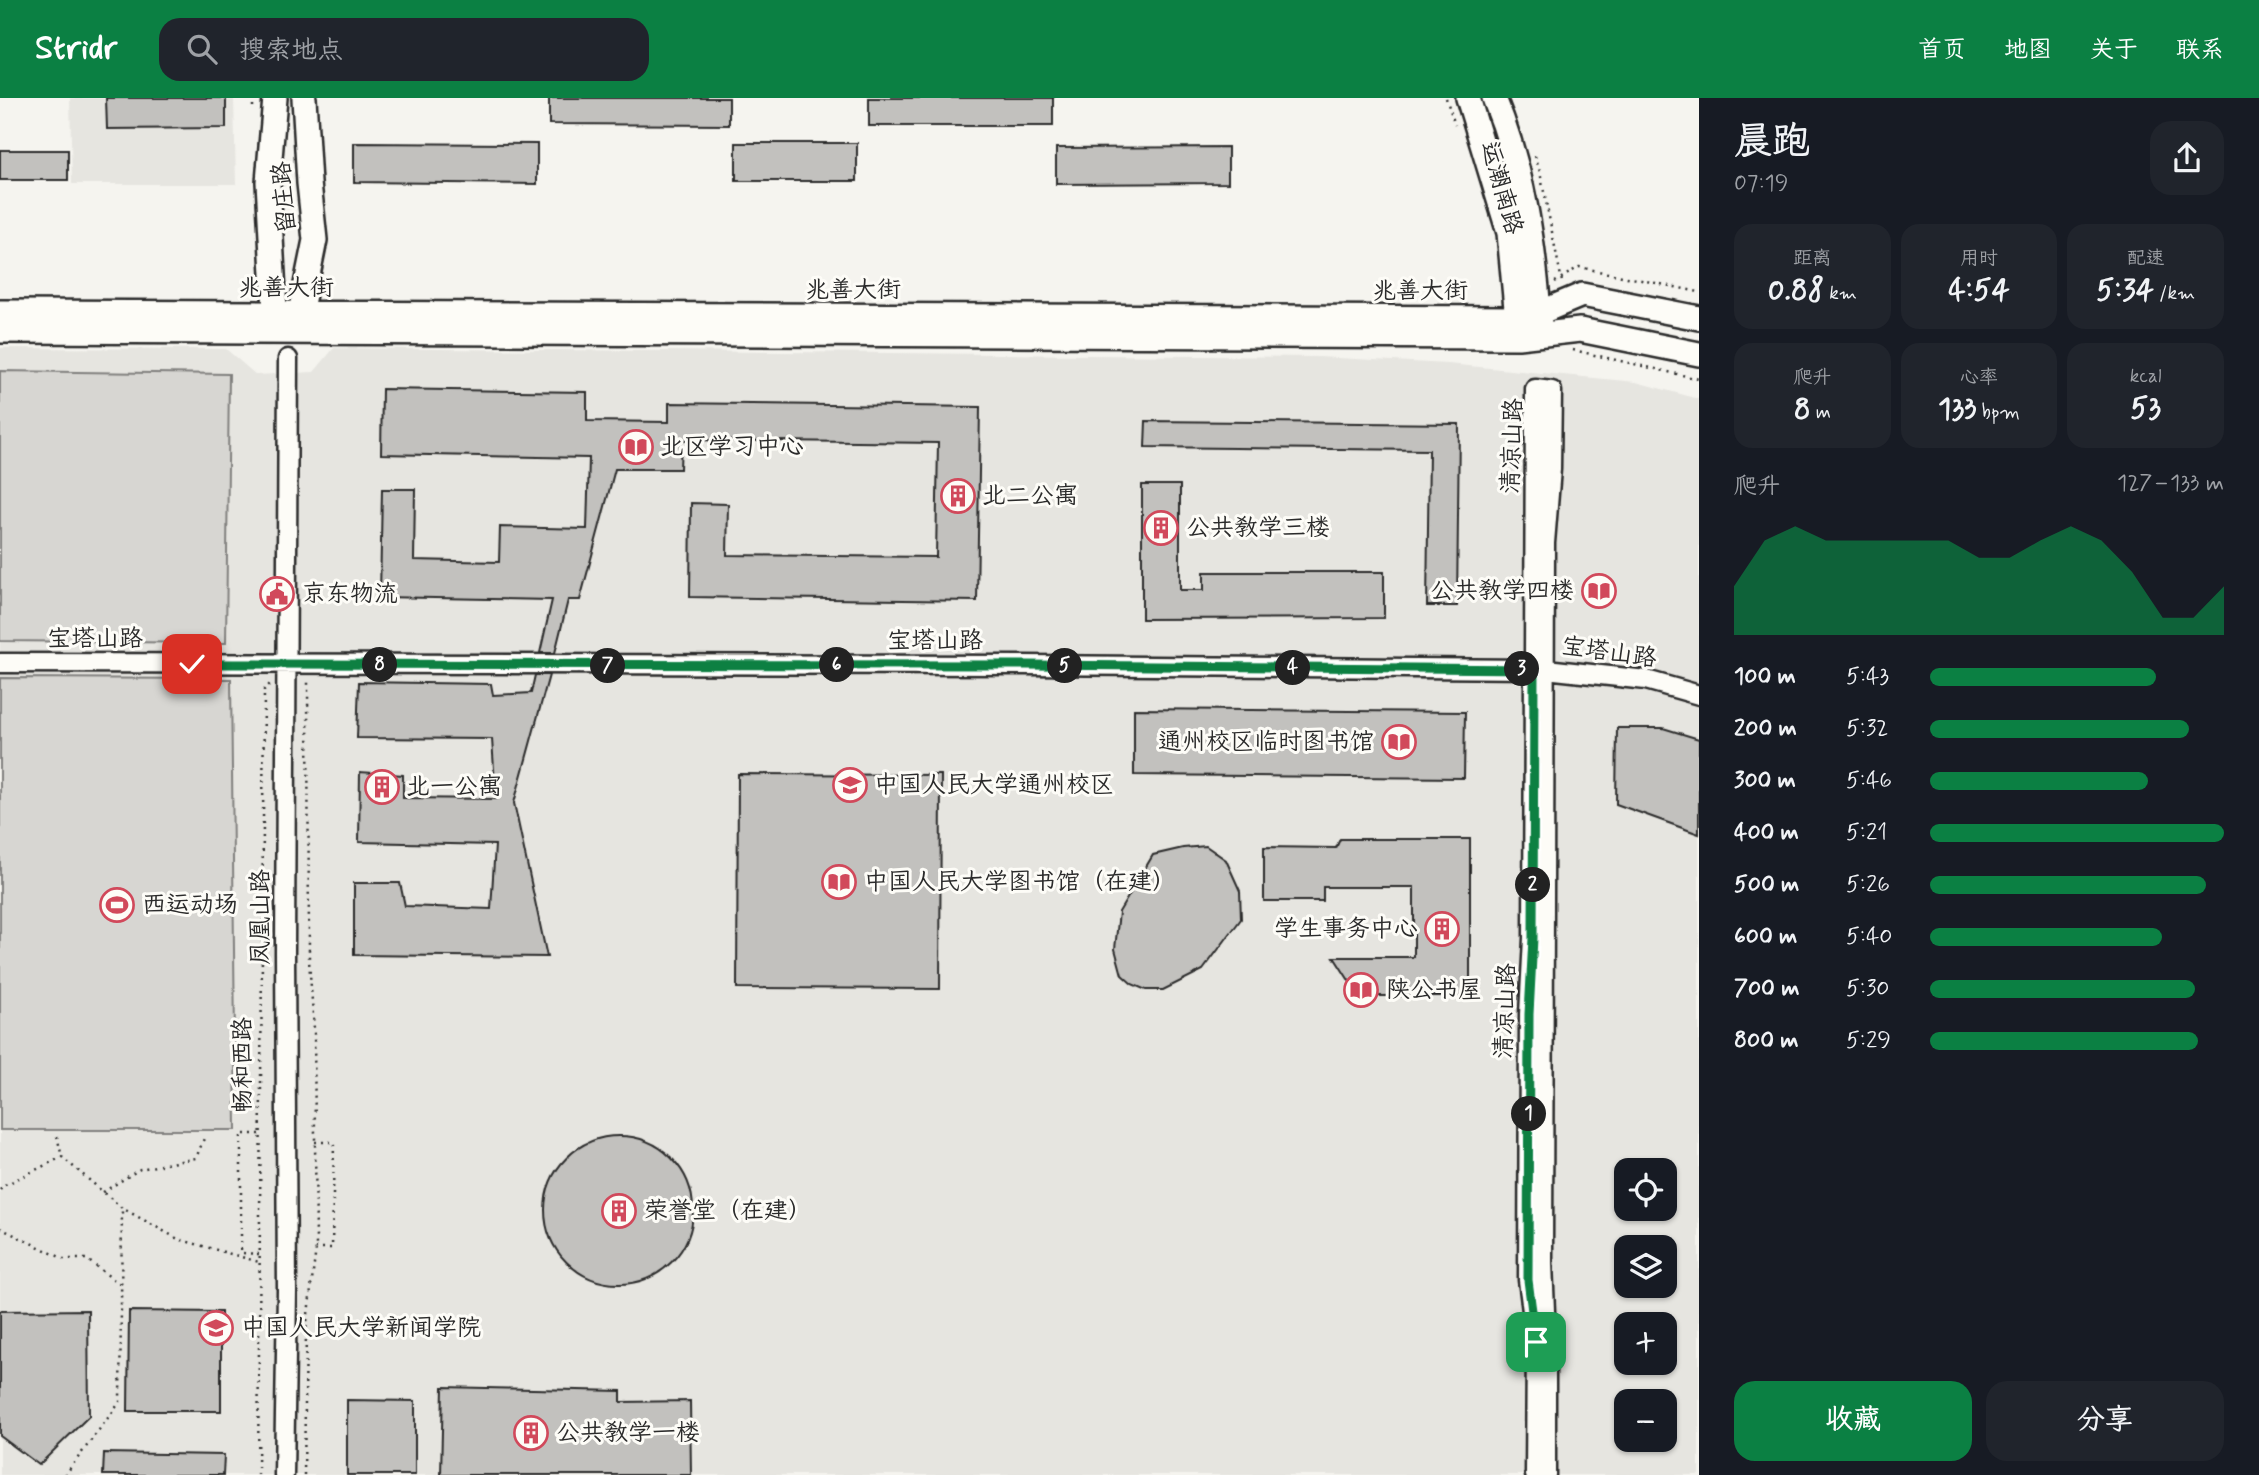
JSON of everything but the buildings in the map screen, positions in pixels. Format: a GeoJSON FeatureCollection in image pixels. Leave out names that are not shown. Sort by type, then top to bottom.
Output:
{"type":"FeatureCollection","features":[{"type":"Feature","properties":{"kind":"main road","name":"留庄路"},"geometry":{"type":"LineString","coordinates":[[275,98],[268,182],[287,323]]}},
{"type":"Feature","properties":{"kind":"main road","name":"留庄路"},"geometry":{"type":"LineString","coordinates":[[287,323],[315,240],[304,98]]}},
{"type":"Feature","properties":{"kind":"main road","name":"运潮南路"},"geometry":{"type":"LineString","coordinates":[[1468,98],[1509,233],[1528,325]]}},
{"type":"Feature","properties":{"kind":"main road","name":"运潮南路"},"geometry":{"type":"LineString","coordinates":[[1494,98],[1525,198],[1533,249],[1528,325]]}},
{"type":"Feature","properties":{"kind":"main road","name":"兆善大街"},"geometry":{"type":"LineString","coordinates":[[1528,325],[1582,295],[1699,318]]}},
{"type":"Feature","properties":{"kind":"main road","name":"兆善大街"},"geometry":{"type":"LineString","coordinates":[[0,312],[287,323]]}},
{"type":"Feature","properties":{"kind":"main road","name":"兆善大街"},"geometry":{"type":"LineString","coordinates":[[0,331],[287,323],[1528,325],[1580,330],[1699,354]]}},
{"type":"Feature","properties":{"kind":"street","name":"凤凰山路"},"geometry":{"type":"LineString","coordinates":[[284,1475],[287,1290],[285,952],[288,359]]}},
{"type":"Feature","properties":{"kind":"street","name":"清凉山路"},"geometry":{"type":"LineString","coordinates":[[1535,1475],[1536,1342],[1528,1280],[1529,1014],[1533,938],[1540,669],[1545,543],[1551,470],[1552,391],[1535,389],[1540,669],[1546,1475]]}},
{"type":"Feature","properties":{"kind":"street","name":"宝塔山路"},"geometry":{"type":"LineString","coordinates":[[0,663],[1540,669],[1646,680],[1699,695]]}},
{"type":"Feature","properties":{"kind":"path","name":"运潮南路"},"geometry":{"type":"LineString","coordinates":[[1446,98],[1457,132]]}},
{"type":"Feature","properties":{"kind":"path"},"geometry":{"type":"LineString","coordinates":[[1566,349],[1699,379]]}},
{"type":"Feature","properties":{"kind":"path","name":"畅和西路"},"geometry":{"type":"LineString","coordinates":[[258,1475],[264,690],[288,665]]}},
{"type":"Feature","properties":{"kind":"path"},"geometry":{"type":"LineString","coordinates":[[304,1475],[306,1331],[316,1248],[314,1029],[309,960],[307,665]]}},
{"type":"Feature","properties":{"kind":"path"},"geometry":{"type":"LineString","coordinates":[[260,1134],[242,1134],[241,1253],[260,1254]]}},
{"type":"Feature","properties":{"kind":"path"},"geometry":{"type":"LineString","coordinates":[[57,1136],[62,1157],[122,1208],[178,1239],[260,1262]]}},
{"type":"Feature","properties":{"kind":"path"},"geometry":{"type":"LineString","coordinates":[[103,1192],[140,1169],[196,1158],[205,1136]]}},
{"type":"Feature","properties":{"kind":"path"},"geometry":{"type":"LineString","coordinates":[[315,1142],[334,1142],[332,1248],[316,1248]]}},
{"type":"Feature","properties":{"kind":"path"},"geometry":{"type":"LineString","coordinates":[[0,1190],[3,1186],[62,1157]]}},
{"type":"Feature","properties":{"kind":"path"},"geometry":{"type":"LineString","coordinates":[[65,1475],[120,1402],[122,1208]]}},
{"type":"Feature","properties":{"kind":"path"},"geometry":{"type":"LineString","coordinates":[[0,1228],[64,1259],[86,1259],[121,1285]]}},
{"type":"Feature","properties":{"kind":"shaded area"},"geometry":{"type":"Polygon","coordinates":[[[70,98],[234,98],[236,184],[72,184],[70,98]]]}},
{"type":"Feature","properties":{"kind":"shaded area","name":"中国人民大学通州校区"},"geometry":{"type":"Polygon","coordinates":[[[0,348],[226,349],[256,375],[314,372],[334,348],[1319,357],[1448,364],[1636,382],[1699,399],[1699,1475],[0,1475],[0,348]]]}},
{"type":"Feature","properties":{"kind":"shaded area"},"geometry":{"type":"Polygon","coordinates":[[[0,371],[229,374],[226,643],[0,641],[0,371]]]}},
{"type":"Feature","properties":{"kind":"shaded area","name":"西运动场"},"geometry":{"type":"Polygon","coordinates":[[[0,678],[231,679],[236,1130],[0,1130],[0,678]]]}},
{"type":"Feature","properties":{"kind":"place","name":"北区学习中心"},"geometry":{"type":"Point","coordinates":[636,447]}},
{"type":"Feature","properties":{"kind":"place","name":"北二公寓"},"geometry":{"type":"Point","coordinates":[958,496]}},
{"type":"Feature","properties":{"kind":"place","name":"公共教学三楼"},"geometry":{"type":"Point","coordinates":[1161,528]}},
{"type":"Feature","properties":{"kind":"place","name":"公共教学四楼"},"geometry":{"type":"Point","coordinates":[1599,591]}},
{"type":"Feature","properties":{"kind":"place","name":"京东物流"},"geometry":{"type":"Point","coordinates":[277,594]}},
{"type":"Feature","properties":{"kind":"place","name":"通州校区临时图书馆"},"geometry":{"type":"Point","coordinates":[1399,742]}},
{"type":"Feature","properties":{"kind":"place","name":"中国人民大学通州校区"},"geometry":{"type":"Point","coordinates":[850,785]}},
{"type":"Feature","properties":{"kind":"place","name":"北一公寓"},"geometry":{"type":"Point","coordinates":[382,787]}},
{"type":"Feature","properties":{"kind":"place","name":"中国人民大学图书馆（在建）"},"geometry":{"type":"Point","coordinates":[839,882]}},
{"type":"Feature","properties":{"kind":"place","name":"西运动场"},"geometry":{"type":"Point","coordinates":[117,905]}},
{"type":"Feature","properties":{"kind":"place","name":"学生事务中心"},"geometry":{"type":"Point","coordinates":[1442,929]}},
{"type":"Feature","properties":{"kind":"place","name":"陕公书屋"},"geometry":{"type":"Point","coordinates":[1361,990]}},
{"type":"Feature","properties":{"kind":"place","name":"荣誉堂（在建）"},"geometry":{"type":"Point","coordinates":[619,1211]}},
{"type":"Feature","properties":{"kind":"place","name":"中国人民大学新闻学院"},"geometry":{"type":"Point","coordinates":[216,1328]}},
{"type":"Feature","properties":{"kind":"place","name":"公共教学一楼"},"geometry":{"type":"Point","coordinates":[531,1433]}},
{"type":"Feature","properties":{"kind":"route"},"geometry":{"type":"LineString","coordinates":[[192,664],[1026,665],[1534,669],[1528,1280],[1536,1342]]}}]}
